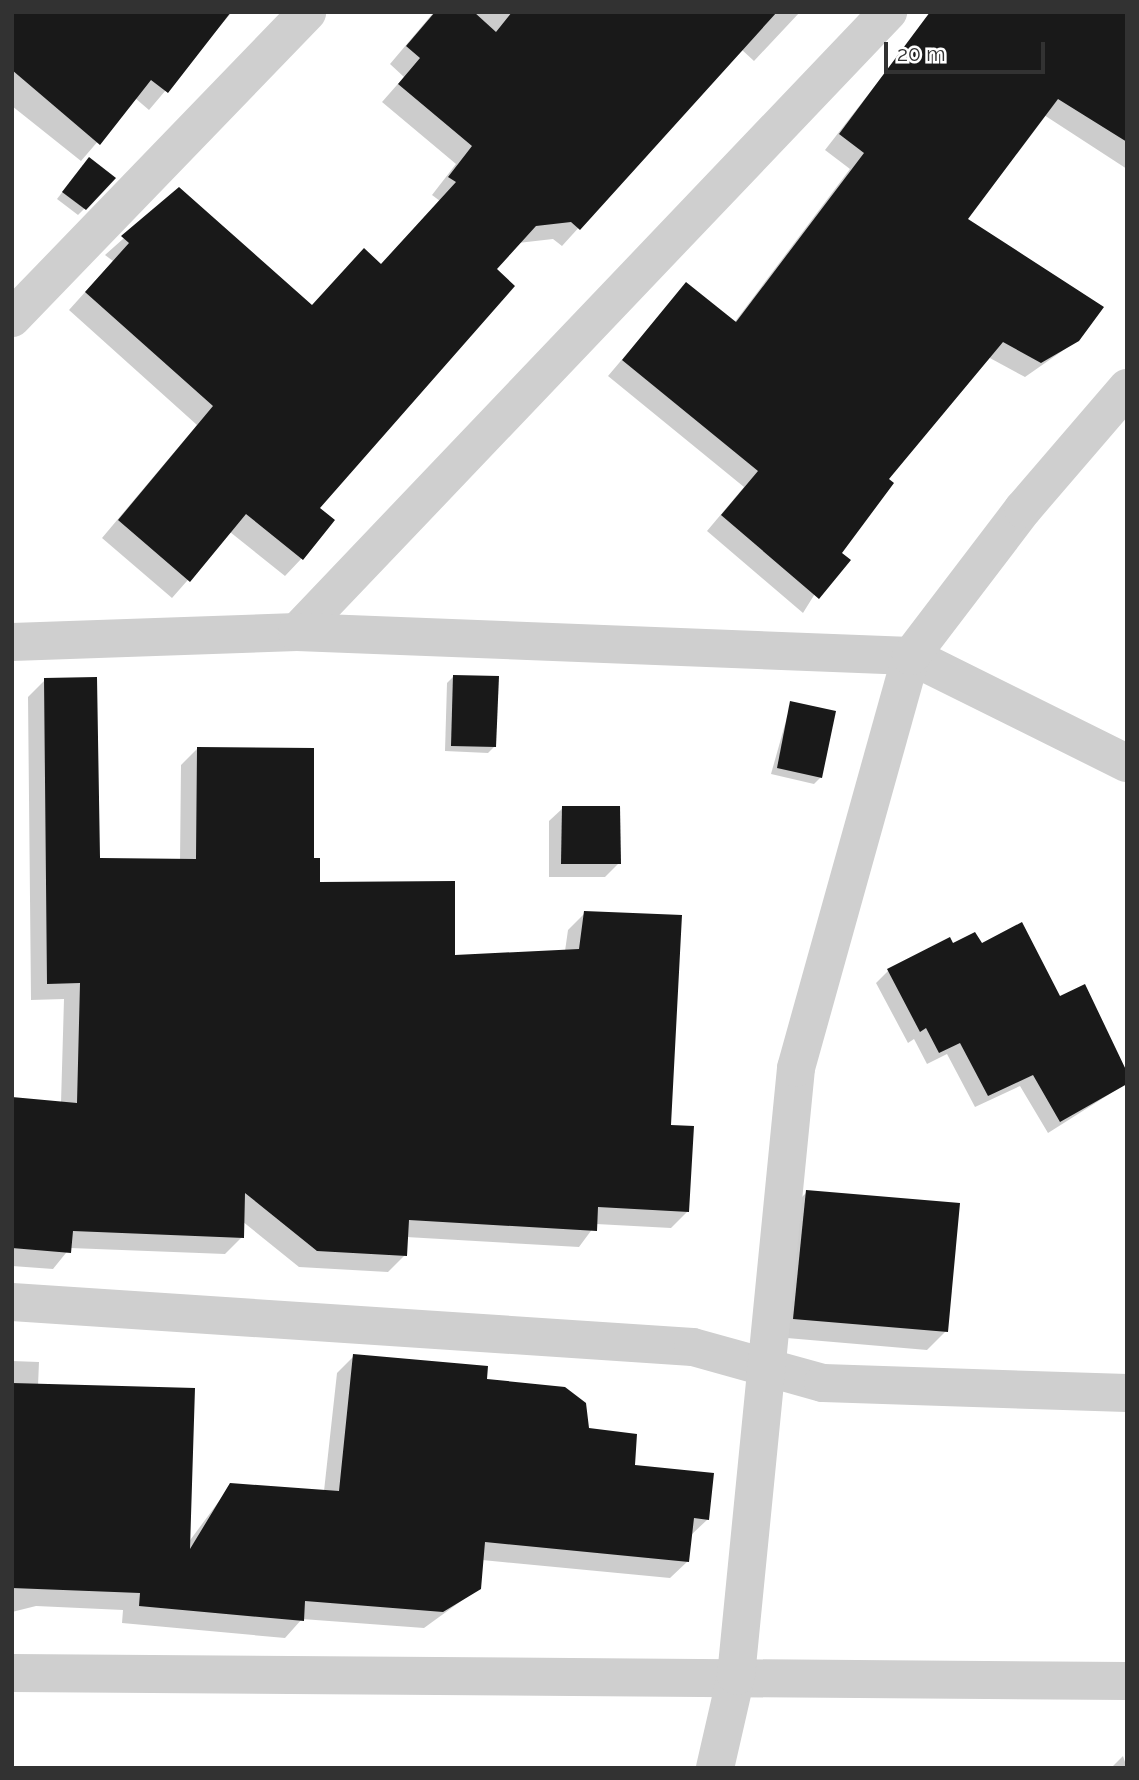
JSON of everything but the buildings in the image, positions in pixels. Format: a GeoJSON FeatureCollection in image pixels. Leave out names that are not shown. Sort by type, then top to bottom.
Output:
{"type":"FeatureCollection","features":[{"type":"Feature","properties":{"kind":"street"},"geometry":{"type":"LineString","coordinates":[[12,318],[307,12]]}},
{"type":"Feature","properties":{"kind":"street"},"geometry":{"type":"LineString","coordinates":[[297,632],[888,12]]}},
{"type":"Feature","properties":{"kind":"street"},"geometry":{"type":"LineString","coordinates":[[715,1768],[736,1676],[763,1366],[796,1068],[911,656],[1023,509],[1127,388]]}},
{"type":"Feature","properties":{"kind":"street"},"geometry":{"type":"LineString","coordinates":[[12,642],[297,632],[911,656],[1127,763]]}},
{"type":"Feature","properties":{"kind":"street"},"geometry":{"type":"LineString","coordinates":[[12,1302],[693,1348],[823,1383],[1127,1393]]}},
{"type":"Feature","properties":{"kind":"street"},"geometry":{"type":"LineString","coordinates":[[12,1673],[736,1676],[1127,1681]]}}]}
